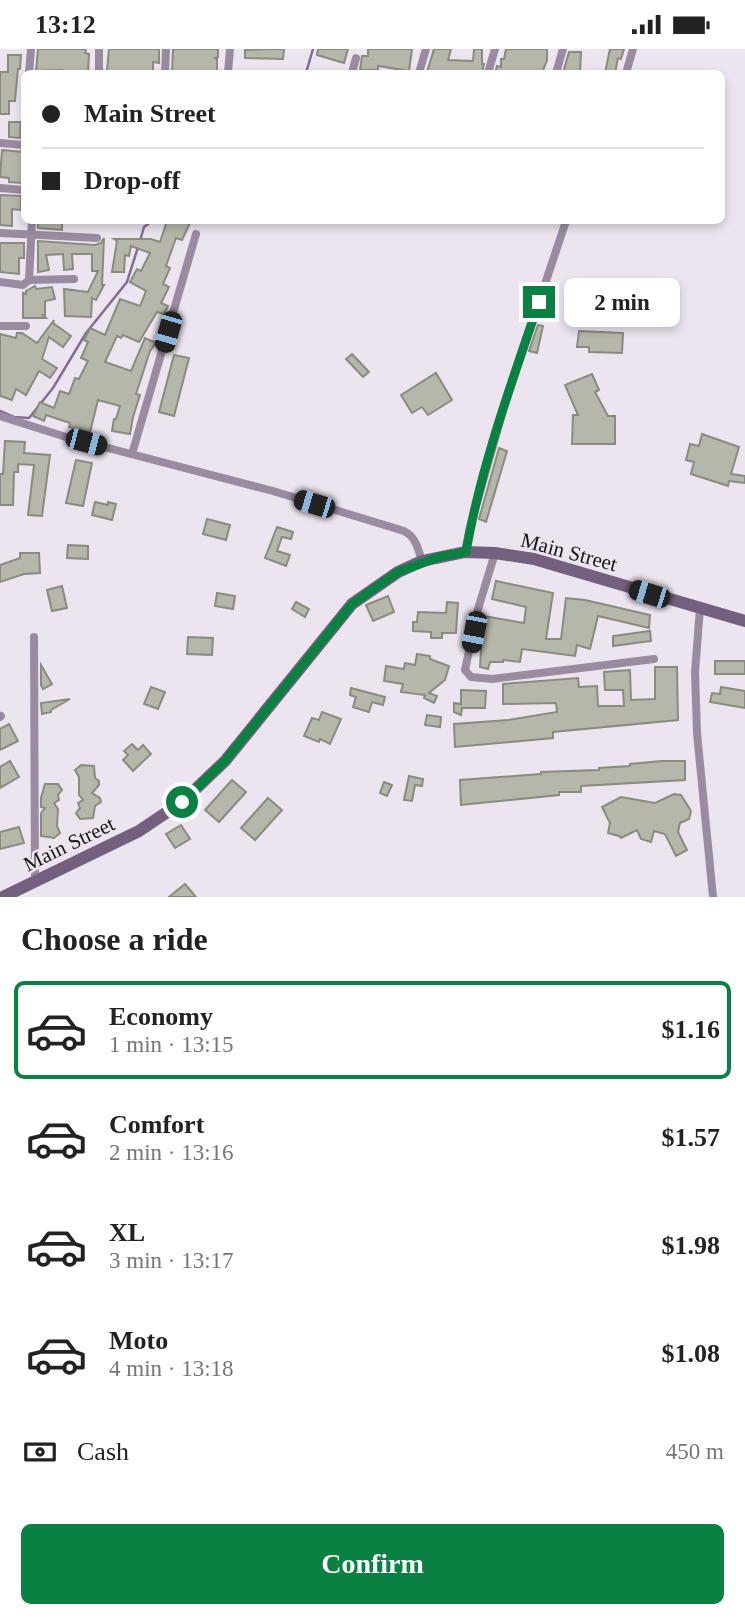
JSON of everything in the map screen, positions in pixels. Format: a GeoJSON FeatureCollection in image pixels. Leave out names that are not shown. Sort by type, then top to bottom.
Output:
{"type":"FeatureCollection","features":[{"type":"Feature","properties":{"kind":"main road","name":"Main Street"},"geometry":{"type":"LineString","coordinates":[[3,897],[139,831],[182,802],[225,761],[352,604],[398,572],[422,561],[466,552],[534,559],[745,621]]}},
{"type":"Feature","properties":{"kind":"street"},"geometry":{"type":"LineString","coordinates":[[29,70],[31,49]]}},
{"type":"Feature","properties":{"kind":"street"},"geometry":{"type":"LineString","coordinates":[[99,49],[99,70]]}},
{"type":"Feature","properties":{"kind":"street"},"geometry":{"type":"LineString","coordinates":[[165,70],[166,49]]}},
{"type":"Feature","properties":{"kind":"street"},"geometry":{"type":"LineString","coordinates":[[228,70],[230,49]]}},
{"type":"Feature","properties":{"kind":"street"},"geometry":{"type":"LineString","coordinates":[[420,70],[426,49]]}},
{"type":"Feature","properties":{"kind":"street"},"geometry":{"type":"LineString","coordinates":[[489,70],[495,49]]}},
{"type":"Feature","properties":{"kind":"street"},"geometry":{"type":"LineString","coordinates":[[557,70],[563,49]]}},
{"type":"Feature","properties":{"kind":"street"},"geometry":{"type":"LineString","coordinates":[[627,70],[633,49]]}},
{"type":"Feature","properties":{"kind":"street"},"geometry":{"type":"LineString","coordinates":[[353,70],[355,58]]}},
{"type":"Feature","properties":{"kind":"street"},"geometry":{"type":"LineString","coordinates":[[0,143],[21,145]]}},
{"type":"Feature","properties":{"kind":"street"},"geometry":{"type":"LineString","coordinates":[[0,188],[21,190]]}},
{"type":"Feature","properties":{"kind":"street"},"geometry":{"type":"LineString","coordinates":[[29,280],[32,224]]}},
{"type":"Feature","properties":{"kind":"street"},"geometry":{"type":"LineString","coordinates":[[466,552],[470,527],[504,407],[565,224]]}},
{"type":"Feature","properties":{"kind":"street"},"geometry":{"type":"LineString","coordinates":[[0,233],[97,238]]}},
{"type":"Feature","properties":{"kind":"street"},"geometry":{"type":"LineString","coordinates":[[132,454],[196,234]]}},
{"type":"Feature","properties":{"kind":"street"},"geometry":{"type":"LineString","coordinates":[[0,282],[23,285],[29,280],[74,279]]}},
{"type":"Feature","properties":{"kind":"street"},"geometry":{"type":"LineString","coordinates":[[0,326],[26,326]]}},
{"type":"Feature","properties":{"kind":"street"},"geometry":{"type":"LineString","coordinates":[[0,416],[66,437],[273,491],[404,531],[411,534],[422,561]]}},
{"type":"Feature","properties":{"kind":"street"},"geometry":{"type":"LineString","coordinates":[[495,553],[478,609],[465,670],[471,677],[492,679],[654,659]]}},
{"type":"Feature","properties":{"kind":"street"},"geometry":{"type":"LineString","coordinates":[[700,608],[695,672],[697,733],[713,897]]}},
{"type":"Feature","properties":{"kind":"street"},"geometry":{"type":"LineString","coordinates":[[34,637],[35,882]]}},
{"type":"Feature","properties":{"kind":"building"},"geometry":{"type":"Polygon","coordinates":[[[38,49],[86,49],[85,53],[89,54],[88,70],[36,70],[38,49]]]}},
{"type":"Feature","properties":{"kind":"building"},"geometry":{"type":"Polygon","coordinates":[[[109,49],[159,49],[159,63],[153,62],[153,70],[107,70],[109,49]]]}},
{"type":"Feature","properties":{"kind":"building"},"geometry":{"type":"Polygon","coordinates":[[[173,49],[218,49],[218,57],[215,58],[217,70],[172,70],[173,49]]]}},
{"type":"Feature","properties":{"kind":"building"},"geometry":{"type":"Polygon","coordinates":[[[284,49],[283,59],[245,58],[245,50],[284,49]]]}},
{"type":"Feature","properties":{"kind":"building"},"geometry":{"type":"Polygon","coordinates":[[[318,49],[348,49],[344,63],[317,55],[318,49]]]}},
{"type":"Feature","properties":{"kind":"building"},"geometry":{"type":"Polygon","coordinates":[[[368,49],[412,49],[409,70],[378,66],[378,70],[360,70],[362,56],[368,56],[368,49]]]}},
{"type":"Feature","properties":{"kind":"building"},"geometry":{"type":"Polygon","coordinates":[[[434,49],[451,49],[448,60],[473,61],[474,49],[482,49],[483,70],[428,70],[434,49]]]}},
{"type":"Feature","properties":{"kind":"building"},"geometry":{"type":"Polygon","coordinates":[[[506,49],[547,49],[543,70],[496,70],[497,66],[501,67],[501,59],[504,59],[506,49]]]}},
{"type":"Feature","properties":{"kind":"building"},"geometry":{"type":"Polygon","coordinates":[[[610,49],[624,49],[621,59],[618,58],[616,70],[606,70],[610,49]]]}},
{"type":"Feature","properties":{"kind":"building"},"geometry":{"type":"Polygon","coordinates":[[[569,52],[581,52],[580,70],[564,70],[569,52]]]}},
{"type":"Feature","properties":{"kind":"building"},"geometry":{"type":"Polygon","coordinates":[[[8,55],[21,55],[20,69],[15,101],[9,101],[9,114],[0,114],[0,72],[8,72],[8,55]]]}},
{"type":"Feature","properties":{"kind":"building"},"geometry":{"type":"Polygon","coordinates":[[[9,122],[21,122],[20,138],[9,137],[9,122]]]}},
{"type":"Feature","properties":{"kind":"building"},"geometry":{"type":"Polygon","coordinates":[[[2,150],[21,152],[21,183],[9,182],[9,178],[0,177],[2,150]]]}},
{"type":"Feature","properties":{"kind":"building"},"geometry":{"type":"Polygon","coordinates":[[[0,195],[21,196],[21,210],[12,209],[12,226],[0,225],[0,195]]]}},
{"type":"Feature","properties":{"kind":"building"},"geometry":{"type":"Polygon","coordinates":[[[38,224],[62,224],[62,230],[38,228],[38,224]]]}},
{"type":"Feature","properties":{"kind":"building"},"geometry":{"type":"Polygon","coordinates":[[[166,224],[190,224],[182,240],[176,238],[166,266],[170,268],[163,284],[169,287],[161,303],[168,306],[164,314],[157,312],[139,342],[123,335],[121,338],[117,336],[105,362],[131,371],[145,338],[156,343],[150,351],[136,394],[140,395],[130,434],[112,431],[120,406],[98,400],[90,432],[69,427],[70,423],[46,415],[44,421],[33,416],[40,402],[54,408],[60,391],[69,394],[75,378],[79,379],[88,361],[81,358],[88,342],[84,340],[90,328],[105,335],[120,299],[140,306],[146,291],[130,282],[137,269],[141,271],[150,253],[131,246],[129,256],[125,255],[124,272],[112,272],[117,241],[114,239],[151,239],[160,242],[166,224]]]}},
{"type":"Feature","properties":{"kind":"building"},"geometry":{"type":"Polygon","coordinates":[[[104,238],[104,285],[96,300],[92,298],[91,317],[65,316],[64,289],[88,292],[98,271],[92,271],[92,254],[72,254],[73,269],[64,270],[63,254],[46,255],[49,270],[38,272],[38,241],[95,245],[101,243],[104,238]]]}},
{"type":"Feature","properties":{"kind":"building"},"geometry":{"type":"Polygon","coordinates":[[[0,243],[24,243],[24,258],[19,258],[19,274],[0,272],[0,243]]]}},
{"type":"Feature","properties":{"kind":"building"},"geometry":{"type":"Polygon","coordinates":[[[35,286],[36,289],[52,287],[55,299],[45,301],[43,315],[46,318],[23,318],[23,293],[26,294],[26,291],[35,286]]]}},
{"type":"Feature","properties":{"kind":"building"},"geometry":{"type":"Polygon","coordinates":[[[54,320],[53,323],[71,336],[63,347],[49,337],[42,359],[57,368],[50,378],[39,371],[26,395],[16,389],[12,400],[0,396],[0,334],[16,338],[17,333],[22,333],[37,343],[54,320]]]}},
{"type":"Feature","properties":{"kind":"building"},"geometry":{"type":"Polygon","coordinates":[[[538,325],[543,326],[537,353],[529,351],[538,325]]]}},
{"type":"Feature","properties":{"kind":"building"},"geometry":{"type":"Polygon","coordinates":[[[579,331],[623,333],[622,353],[589,352],[589,347],[577,347],[579,331]]]}},
{"type":"Feature","properties":{"kind":"building"},"geometry":{"type":"Polygon","coordinates":[[[352,354],[369,372],[363,377],[346,359],[352,354]]]}},
{"type":"Feature","properties":{"kind":"building"},"geometry":{"type":"Polygon","coordinates":[[[174,355],[189,358],[174,416],[159,412],[174,355]]]}},
{"type":"Feature","properties":{"kind":"building"},"geometry":{"type":"Polygon","coordinates":[[[436,373],[452,400],[428,415],[422,407],[412,413],[401,395],[436,373]]]}},
{"type":"Feature","properties":{"kind":"building"},"geometry":{"type":"Polygon","coordinates":[[[592,374],[599,390],[595,392],[608,416],[615,416],[615,444],[572,444],[573,415],[578,415],[565,385],[592,374]]]}},
{"type":"Feature","properties":{"kind":"building"},"geometry":{"type":"Polygon","coordinates":[[[702,434],[739,447],[731,474],[745,476],[745,483],[729,481],[728,486],[691,474],[694,462],[686,460],[690,444],[699,446],[702,434]]]}},
{"type":"Feature","properties":{"kind":"building"},"geometry":{"type":"Polygon","coordinates":[[[5,441],[25,442],[24,453],[50,455],[42,516],[28,515],[34,465],[18,464],[18,472],[14,472],[13,505],[0,505],[0,474],[3,474],[5,441]]]}},
{"type":"Feature","properties":{"kind":"building"},"geometry":{"type":"Polygon","coordinates":[[[499,448],[507,451],[486,522],[479,519],[499,448]]]}},
{"type":"Feature","properties":{"kind":"building"},"geometry":{"type":"Polygon","coordinates":[[[76,460],[92,463],[83,506],[66,503],[76,460]]]}},
{"type":"Feature","properties":{"kind":"building"},"geometry":{"type":"Polygon","coordinates":[[[95,502],[116,504],[112,520],[92,515],[95,502]]]}},
{"type":"Feature","properties":{"kind":"building"},"geometry":{"type":"Polygon","coordinates":[[[207,519],[230,525],[226,540],[203,534],[207,519]]]}},
{"type":"Feature","properties":{"kind":"building"},"geometry":{"type":"Polygon","coordinates":[[[277,527],[293,532],[291,539],[282,537],[277,551],[290,555],[286,566],[265,558],[277,527]]]}},
{"type":"Feature","properties":{"kind":"building"},"geometry":{"type":"Polygon","coordinates":[[[68,545],[88,546],[88,559],[67,558],[68,545]]]}},
{"type":"Feature","properties":{"kind":"building"},"geometry":{"type":"Polygon","coordinates":[[[20,553],[39,553],[40,573],[24,574],[0,582],[0,565],[20,558],[20,553]]]}},
{"type":"Feature","properties":{"kind":"building"},"geometry":{"type":"Polygon","coordinates":[[[496,581],[553,593],[546,639],[561,639],[566,598],[650,615],[649,628],[598,616],[590,649],[577,645],[575,656],[522,649],[520,662],[503,660],[490,662],[488,669],[480,667],[483,616],[524,623],[526,607],[492,599],[496,581]]]}},
{"type":"Feature","properties":{"kind":"building"},"geometry":{"type":"Polygon","coordinates":[[[62,586],[67,608],[52,611],[47,590],[62,586]]]}},
{"type":"Feature","properties":{"kind":"building"},"geometry":{"type":"Polygon","coordinates":[[[217,593],[235,596],[233,609],[215,606],[217,593]]]}},
{"type":"Feature","properties":{"kind":"building"},"geometry":{"type":"Polygon","coordinates":[[[388,596],[394,612],[373,621],[366,605],[388,596]]]}},
{"type":"Feature","properties":{"kind":"building"},"geometry":{"type":"Polygon","coordinates":[[[296,602],[309,609],[305,617],[292,609],[296,602]]]}},
{"type":"Feature","properties":{"kind":"building"},"geometry":{"type":"Polygon","coordinates":[[[447,602],[458,603],[456,633],[442,633],[442,638],[431,638],[431,632],[413,631],[413,622],[417,622],[418,612],[446,613],[447,602]]]}},
{"type":"Feature","properties":{"kind":"building"},"geometry":{"type":"Polygon","coordinates":[[[650,631],[651,641],[613,646],[613,636],[650,631]]]}},
{"type":"Feature","properties":{"kind":"building"},"geometry":{"type":"Polygon","coordinates":[[[188,637],[213,638],[212,655],[187,654],[188,637]]]}},
{"type":"Feature","properties":{"kind":"building"},"geometry":{"type":"Polygon","coordinates":[[[417,654],[430,656],[430,659],[449,666],[445,680],[429,693],[437,696],[434,703],[424,698],[425,695],[401,692],[403,684],[384,681],[386,666],[404,669],[405,663],[415,665],[417,654]]]}},
{"type":"Feature","properties":{"kind":"building"},"geometry":{"type":"Polygon","coordinates":[[[715,661],[745,661],[745,674],[715,674],[715,661]]]}},
{"type":"Feature","properties":{"kind":"building"},"geometry":{"type":"Polygon","coordinates":[[[41,665],[52,684],[43,689],[41,685],[41,665]]]}},
{"type":"Feature","properties":{"kind":"building"},"geometry":{"type":"Polygon","coordinates":[[[655,667],[677,667],[678,720],[553,732],[553,738],[455,747],[454,724],[508,720],[557,712],[556,703],[503,704],[503,684],[578,678],[579,687],[597,686],[598,706],[624,706],[623,690],[605,690],[604,672],[630,670],[631,700],[655,699],[655,667]]]}},
{"type":"Feature","properties":{"kind":"building"},"geometry":{"type":"Polygon","coordinates":[[[151,687],[165,692],[158,709],[144,704],[151,687]]]}},
{"type":"Feature","properties":{"kind":"building"},"geometry":{"type":"Polygon","coordinates":[[[721,687],[745,691],[745,708],[710,702],[712,693],[720,694],[721,687]]]}},
{"type":"Feature","properties":{"kind":"building"},"geometry":{"type":"Polygon","coordinates":[[[351,688],[385,697],[383,705],[372,702],[369,712],[353,707],[356,697],[350,695],[351,688]]]}},
{"type":"Feature","properties":{"kind":"building"},"geometry":{"type":"Polygon","coordinates":[[[461,690],[486,691],[485,708],[462,708],[461,715],[454,712],[454,703],[461,704],[461,690]]]}},
{"type":"Feature","properties":{"kind":"building"},"geometry":{"type":"Polygon","coordinates":[[[70,699],[51,712],[42,714],[41,703],[70,699]]]}},
{"type":"Feature","properties":{"kind":"building"},"geometry":{"type":"Polygon","coordinates":[[[322,712],[341,719],[330,744],[304,736],[312,718],[319,720],[322,712]]]}},
{"type":"Feature","properties":{"kind":"building"},"geometry":{"type":"Polygon","coordinates":[[[427,715],[441,717],[440,727],[425,725],[427,715]]]}},
{"type":"Feature","properties":{"kind":"building"},"geometry":{"type":"Polygon","coordinates":[[[9,724],[18,741],[0,750],[0,729],[9,724]]]}},
{"type":"Feature","properties":{"kind":"building"},"geometry":{"type":"Polygon","coordinates":[[[132,744],[138,750],[143,745],[151,754],[133,771],[123,760],[128,755],[124,751],[132,744]]]}},
{"type":"Feature","properties":{"kind":"building"},"geometry":{"type":"Polygon","coordinates":[[[10,761],[19,777],[0,788],[0,767],[10,761]]]}},
{"type":"Feature","properties":{"kind":"building"},"geometry":{"type":"Polygon","coordinates":[[[662,761],[685,761],[685,780],[581,786],[581,792],[559,792],[559,795],[461,805],[460,780],[541,772],[599,770],[662,761]]]}},
{"type":"Feature","properties":{"kind":"building"},"geometry":{"type":"Polygon","coordinates":[[[81,765],[94,766],[95,778],[99,781],[92,793],[100,798],[101,802],[95,806],[93,818],[80,819],[76,813],[80,808],[78,803],[83,800],[79,795],[79,777],[75,770],[81,765]]]}},
{"type":"Feature","properties":{"kind":"building"},"geometry":{"type":"Polygon","coordinates":[[[409,776],[423,779],[422,786],[415,785],[412,801],[404,800],[409,776]]]}},
{"type":"Feature","properties":{"kind":"building"},"geometry":{"type":"Polygon","coordinates":[[[232,780],[246,792],[219,822],[205,810],[232,780]]]}},
{"type":"Feature","properties":{"kind":"building"},"geometry":{"type":"Polygon","coordinates":[[[384,782],[392,785],[387,796],[380,793],[384,782]]]}},
{"type":"Feature","properties":{"kind":"building"},"geometry":{"type":"Polygon","coordinates":[[[45,784],[58,784],[62,790],[58,795],[59,800],[54,803],[58,809],[57,826],[60,833],[54,838],[41,836],[41,813],[45,808],[41,807],[41,798],[45,784]]]}},
{"type":"Feature","properties":{"kind":"building"},"geometry":{"type":"Polygon","coordinates":[[[674,794],[681,795],[691,811],[689,819],[680,823],[678,832],[687,850],[676,856],[665,834],[654,831],[651,842],[641,839],[637,830],[621,838],[608,833],[610,823],[602,807],[621,797],[655,803],[674,794]]]}},
{"type":"Feature","properties":{"kind":"building"},"geometry":{"type":"Polygon","coordinates":[[[268,798],[282,810],[255,840],[241,828],[268,798]]]}},
{"type":"Feature","properties":{"kind":"building"},"geometry":{"type":"Polygon","coordinates":[[[181,825],[190,839],[175,848],[166,834],[181,825]]]}},
{"type":"Feature","properties":{"kind":"building"},"geometry":{"type":"Polygon","coordinates":[[[19,827],[24,843],[0,849],[0,832],[19,827]]]}},
{"type":"Feature","properties":{"kind":"building"},"geometry":{"type":"Polygon","coordinates":[[[185,884],[196,897],[169,897],[185,884]]]}},
{"type":"Feature","properties":{"kind":"waterway"},"geometry":{"type":"LineString","coordinates":[[307,70],[313,49]]}},
{"type":"Feature","properties":{"kind":"waterway"},"geometry":{"type":"LineString","coordinates":[[140,241],[144,227],[148,224]]}},
{"type":"Feature","properties":{"kind":"waterway"},"geometry":{"type":"LineString","coordinates":[[0,411],[14,417],[29,418],[53,388],[86,333],[127,282],[138,247]]}},
{"type":"Feature","properties":{"kind":"route"},"geometry":{"type":"LineString","coordinates":[[182,802],[225,761],[352,604],[363,594],[398,572],[422,561],[466,552],[470,527],[504,407],[539,302]]}}]}
